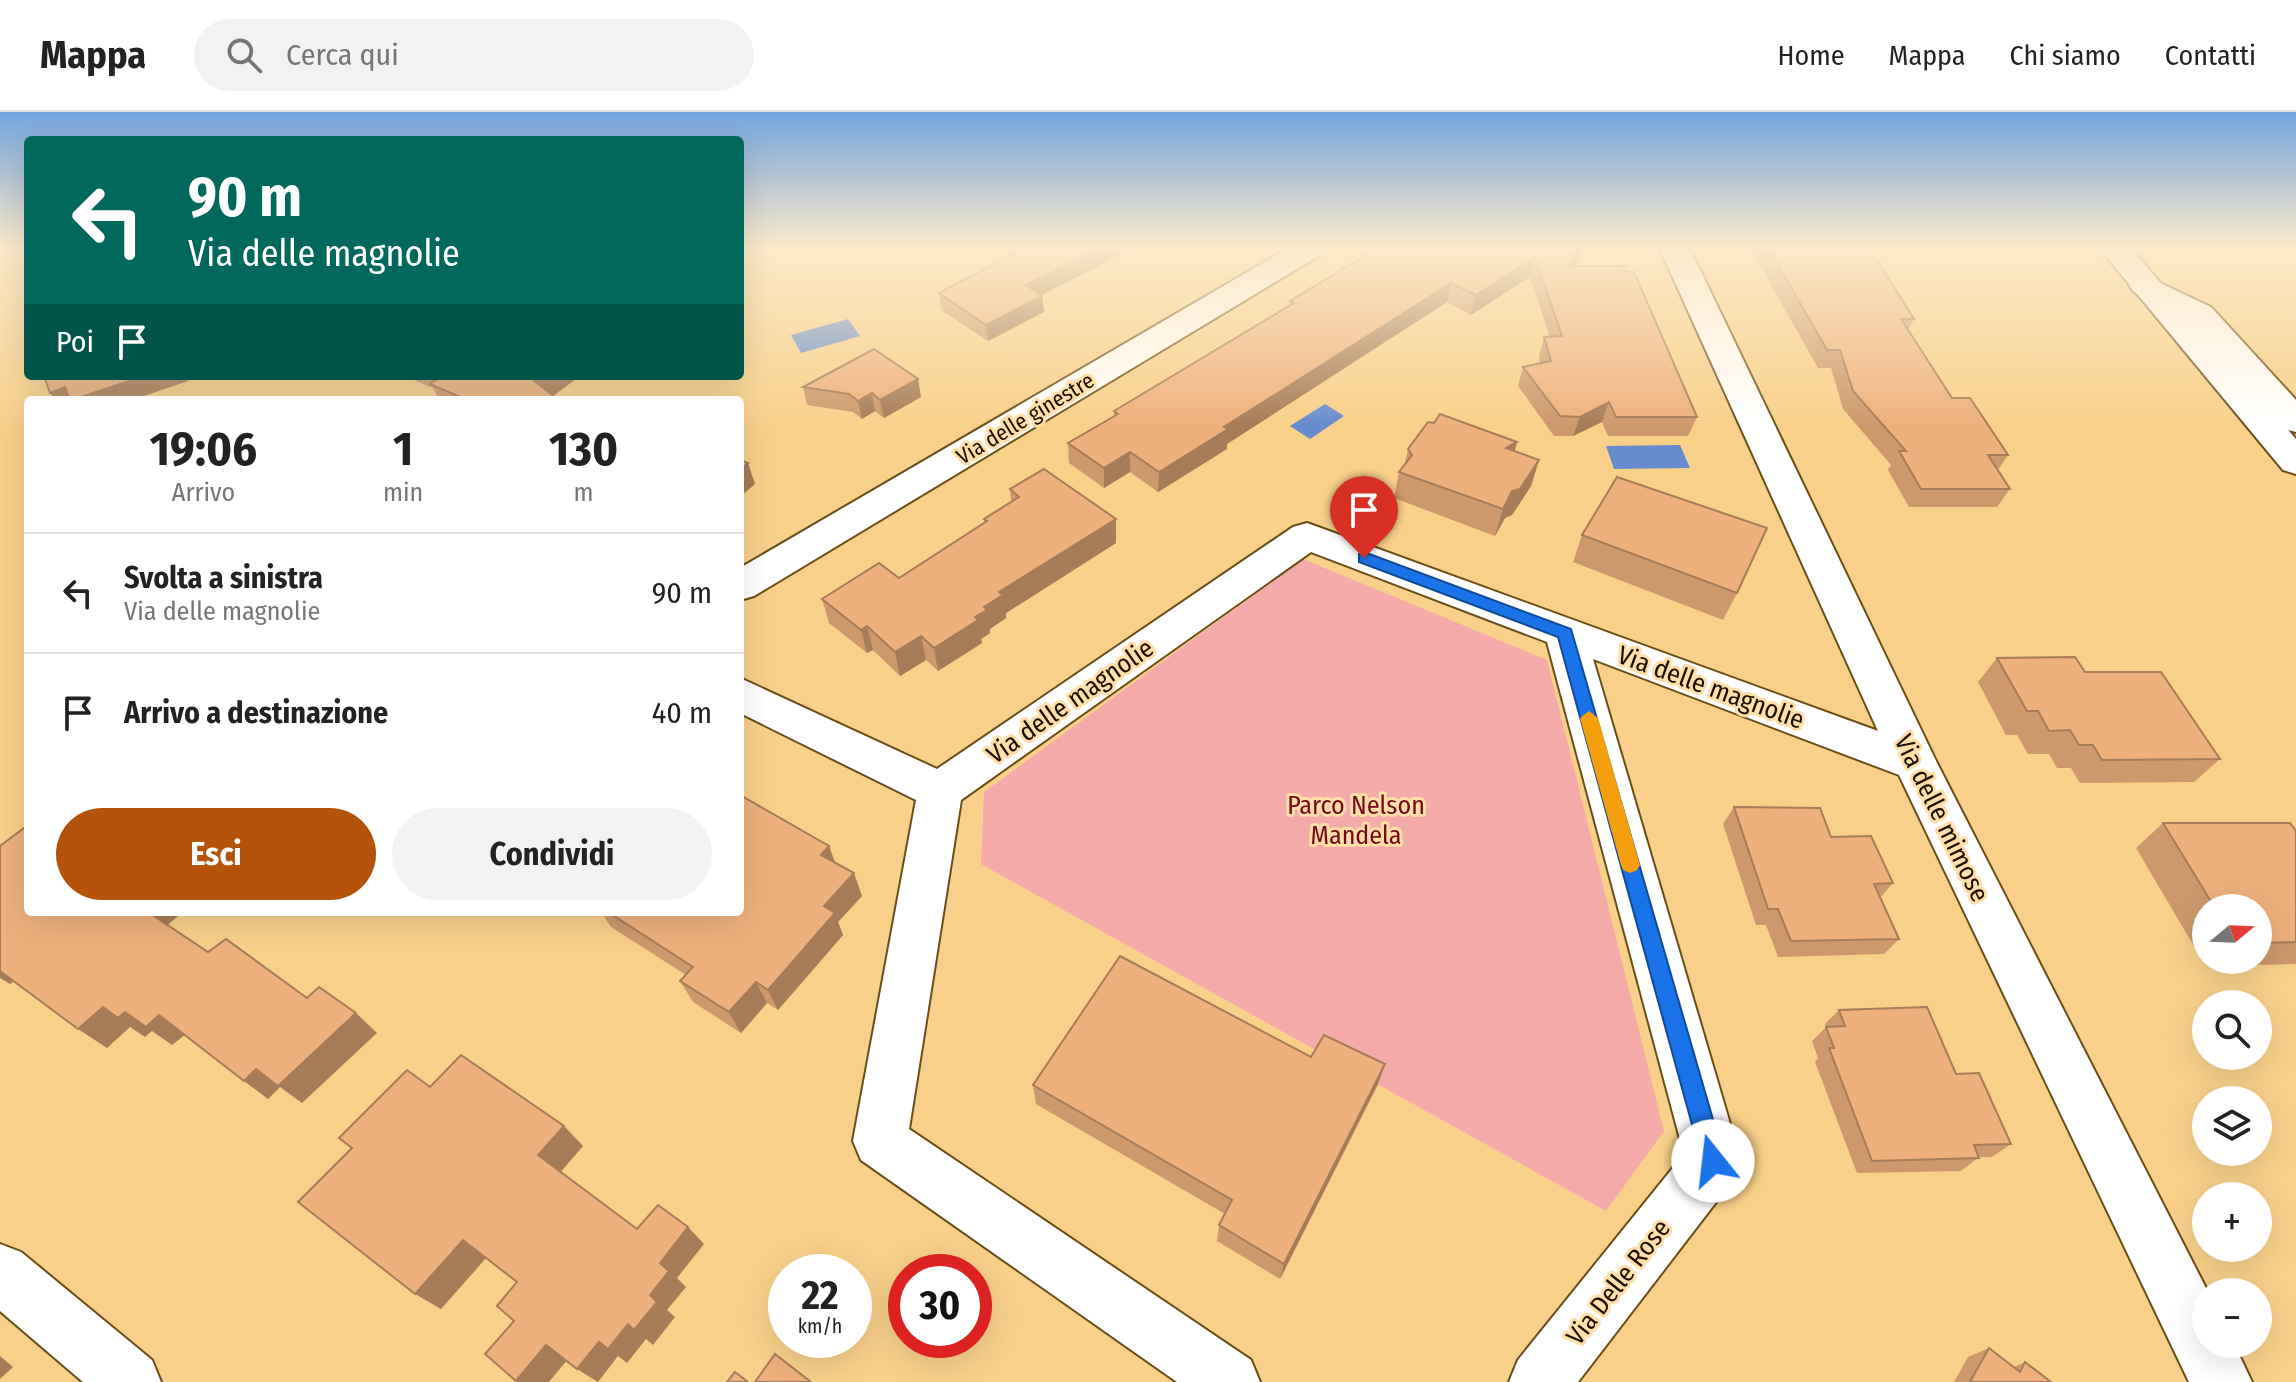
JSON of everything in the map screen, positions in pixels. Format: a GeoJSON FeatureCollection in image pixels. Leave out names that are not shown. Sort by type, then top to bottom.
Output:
{"type":"FeatureCollection","features":[{"type":"Feature","properties":{"kind":"street","name":"Via delle ginestre"},"geometry":{"type":"LineString","coordinates":[[744,584],[1209,308]]}},
{"type":"Feature","properties":{"kind":"street","name":"Via delle mimose"},"geometry":{"type":"LineString","coordinates":[[1703,308],[1915,763],[2221,1382]]}},
{"type":"Feature","properties":{"kind":"street"},"geometry":{"type":"LineString","coordinates":[[2165,308],[2296,462]]}},
{"type":"Feature","properties":{"kind":"street"},"geometry":{"type":"LineString","coordinates":[[2189,308],[2200,314],[2296,421]]}},
{"type":"Feature","properties":{"kind":"street","name":"Via delle magnolie"},"geometry":{"type":"LineString","coordinates":[[940,791],[1307,536],[1915,763]]}},
{"type":"Feature","properties":{"kind":"street","name":"Via Delle Rose"},"geometry":{"type":"LineString","coordinates":[[1540,1382],[1713,1161],[1565,633]]}},
{"type":"Feature","properties":{"kind":"street"},"geometry":{"type":"LineString","coordinates":[[744,696],[940,791],[880,1141],[1229,1382]]}},
{"type":"Feature","properties":{"kind":"street"},"geometry":{"type":"LineString","coordinates":[[0,1273],[130,1382]]}},
{"type":"Feature","properties":{"kind":"green space","name":"Parco Nelson Mandela"},"geometry":{"type":"Polygon","coordinates":[[[1303,559],[1547,660],[1664,1131],[1606,1211],[981,864],[984,792],[1303,559]]]}},
{"type":"Feature","properties":{"kind":"water"},"geometry":{"type":"Polygon","coordinates":[[[848,319],[860,336],[801,353],[791,335],[848,319]]]}},
{"type":"Feature","properties":{"kind":"water"},"geometry":{"type":"Polygon","coordinates":[[[1325,404],[1344,416],[1310,439],[1290,426],[1325,404]]]}},
{"type":"Feature","properties":{"kind":"water"},"geometry":{"type":"Polygon","coordinates":[[[1680,445],[1690,468],[1614,469],[1606,446],[1680,445]]]}},
{"type":"Feature","properties":{"kind":"building"},"geometry":{"type":"Polygon","coordinates":[[[961,308],[1018,308],[986,325],[961,308]]]}},
{"type":"Feature","properties":{"kind":"building"},"geometry":{"type":"Polygon","coordinates":[[[1285,308],[1411,308],[1159,472],[1130,452],[1104,468],[1068,443],[1118,414],[1114,411],[1285,308]]]}},
{"type":"Feature","properties":{"kind":"building"},"geometry":{"type":"Polygon","coordinates":[[[1553,308],[1650,308],[1697,417],[1616,417],[1609,402],[1580,417],[1560,416],[1523,367],[1551,361],[1544,337],[1562,336],[1553,308]]]}},
{"type":"Feature","properties":{"kind":"building"},"geometry":{"type":"Polygon","coordinates":[[[1803,308],[1907,308],[1914,319],[1901,319],[1952,398],[1970,398],[2008,455],[1988,455],[2010,489],[1921,489],[1899,451],[1906,451],[1853,391],[1840,350],[1827,350],[1803,308]]]}},
{"type":"Feature","properties":{"kind":"building"},"geometry":{"type":"Polygon","coordinates":[[[874,349],[918,379],[880,400],[872,393],[858,401],[849,394],[803,387],[874,349]]]}},
{"type":"Feature","properties":{"kind":"building"},"geometry":{"type":"Polygon","coordinates":[[[45,380],[132,380],[84,396],[68,396],[65,387],[50,393],[45,380]]]}},
{"type":"Feature","properties":{"kind":"building"},"geometry":{"type":"Polygon","coordinates":[[[436,380],[535,380],[554,396],[458,396],[430,384],[436,380]]]}},
{"type":"Feature","properties":{"kind":"building"},"geometry":{"type":"Polygon","coordinates":[[[1440,414],[1517,442],[1506,448],[1539,460],[1520,489],[1512,491],[1503,509],[1399,472],[1412,455],[1408,449],[1428,422],[1434,423],[1440,414]]]}},
{"type":"Feature","properties":{"kind":"building"},"geometry":{"type":"Polygon","coordinates":[[[1044,469],[1116,519],[999,592],[1003,595],[984,607],[987,610],[975,617],[978,620],[934,648],[921,636],[895,652],[867,626],[861,630],[822,599],[879,563],[899,578],[1019,497],[1010,489],[1044,469]]]}},
{"type":"Feature","properties":{"kind":"building"},"geometry":{"type":"Polygon","coordinates":[[[1617,477],[1767,528],[1737,593],[1582,535],[1617,477]]]}},
{"type":"Feature","properties":{"kind":"building"},"geometry":{"type":"Polygon","coordinates":[[[2075,657],[2085,672],[2161,672],[2220,759],[2102,760],[2093,745],[2079,745],[2070,730],[2049,731],[2038,711],[2027,711],[1997,658],[2075,657]]]}},
{"type":"Feature","properties":{"kind":"building"},"geometry":{"type":"Polygon","coordinates":[[[744,797],[829,846],[821,855],[854,873],[824,906],[835,913],[768,990],[756,982],[729,1012],[680,981],[693,967],[614,916],[744,916],[744,797]]]}},
{"type":"Feature","properties":{"kind":"building"},"geometry":{"type":"Polygon","coordinates":[[[1734,807],[1820,808],[1831,837],[1871,836],[1893,883],[1874,884],[1899,939],[1791,941],[1778,909],[1768,909],[1734,807]]]}},
{"type":"Feature","properties":{"kind":"building"},"geometry":{"type":"Polygon","coordinates":[[[2163,823],[2290,823],[2296,831],[2296,942],[2272,943],[2272,894],[2206,894],[2163,823]]]}},
{"type":"Feature","properties":{"kind":"building"},"geometry":{"type":"Polygon","coordinates":[[[24,828],[24,916],[154,916],[208,952],[226,939],[307,998],[319,987],[356,1013],[278,1086],[256,1069],[244,1081],[159,1015],[146,1027],[125,1012],[118,1018],[103,1007],[78,1029],[0,971],[0,846],[24,828]]]}},
{"type":"Feature","properties":{"kind":"building"},"geometry":{"type":"Polygon","coordinates":[[[1120,956],[1311,1057],[1324,1035],[1385,1064],[1284,1264],[1219,1225],[1232,1200],[1033,1085],[1120,956]]]}},
{"type":"Feature","properties":{"kind":"building"},"geometry":{"type":"Polygon","coordinates":[[[1927,1007],[1956,1074],[1979,1073],[2011,1144],[1974,1145],[1979,1158],[1872,1161],[1829,1048],[1834,1048],[1826,1027],[1845,1026],[1839,1010],[1927,1007]]]}},
{"type":"Feature","properties":{"kind":"building"},"geometry":{"type":"Polygon","coordinates":[[[461,1055],[564,1126],[538,1155],[637,1229],[658,1205],[688,1227],[660,1263],[669,1271],[650,1295],[657,1302],[634,1330],[628,1324],[608,1349],[599,1342],[577,1369],[546,1345],[516,1381],[485,1354],[514,1321],[497,1306],[517,1282],[463,1240],[415,1294],[298,1202],[352,1148],[339,1138],[407,1070],[430,1087],[461,1055]]]}},
{"type":"Feature","properties":{"kind":"building"},"geometry":{"type":"Polygon","coordinates":[[[1989,1348],[2020,1372],[2025,1362],[2051,1382],[1970,1382],[1989,1348]]]}},
{"type":"Feature","properties":{"kind":"building"},"geometry":{"type":"Polygon","coordinates":[[[772,1358],[780,1358],[811,1382],[755,1382],[772,1358]]]}},
{"type":"Feature","properties":{"kind":"building"},"geometry":{"type":"Polygon","coordinates":[[[735,1372],[748,1382],[727,1382],[735,1372]]]}},
{"type":"Feature","properties":{"kind":"slow traffic"},"geometry":{"type":"LineString","coordinates":[[1589,718],[1630,865]]}},
{"type":"Feature","properties":{"kind":"route"},"geometry":{"type":"LineString","coordinates":[[1364,558],[1565,633],[1713,1161]]}}]}
